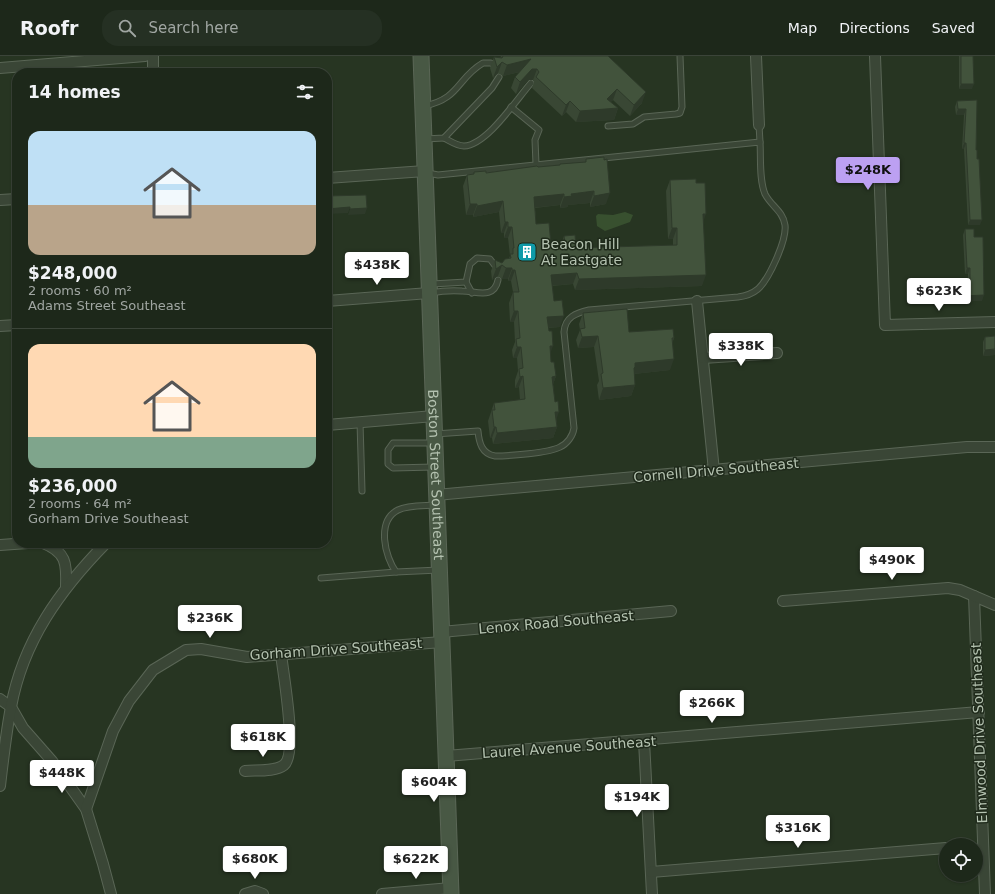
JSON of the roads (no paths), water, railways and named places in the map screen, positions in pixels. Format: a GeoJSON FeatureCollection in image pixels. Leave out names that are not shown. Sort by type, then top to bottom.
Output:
{"type":"FeatureCollection","features":[{"type":"Feature","properties":{"kind":"street"},"geometry":{"type":"LineString","coordinates":[[0,68],[145,56]]}},
{"type":"Feature","properties":{"kind":"street"},"geometry":{"type":"LineString","coordinates":[[152,56],[153,68]]}},
{"type":"Feature","properties":{"kind":"street","name":"Boston Street Southeast"},"geometry":{"type":"LineString","coordinates":[[421,56],[451,891]]}},
{"type":"Feature","properties":{"kind":"street"},"geometry":{"type":"LineString","coordinates":[[756,56],[759,125]]}},
{"type":"Feature","properties":{"kind":"street"},"geometry":{"type":"LineString","coordinates":[[875,56],[885,326],[995,322]]}},
{"type":"Feature","properties":{"kind":"street"},"geometry":{"type":"LineString","coordinates":[[332,178],[425,171]]}},
{"type":"Feature","properties":{"kind":"street"},"geometry":{"type":"LineString","coordinates":[[0,200],[12,199]]}},
{"type":"Feature","properties":{"kind":"street"},"geometry":{"type":"LineString","coordinates":[[332,300],[429,289]]}},
{"type":"Feature","properties":{"kind":"street"},"geometry":{"type":"LineString","coordinates":[[697,301],[704,358],[714,471]]}},
{"type":"Feature","properties":{"kind":"street"},"geometry":{"type":"LineString","coordinates":[[0,326],[12,325]]}},
{"type":"Feature","properties":{"kind":"street"},"geometry":{"type":"LineString","coordinates":[[704,358],[777,353]]}},
{"type":"Feature","properties":{"kind":"street"},"geometry":{"type":"LineString","coordinates":[[332,425],[434,416]]}},
{"type":"Feature","properties":{"kind":"street","name":"Cornell Drive Southeast"},"geometry":{"type":"LineString","coordinates":[[436,500],[714,471],[967,447],[995,447]]}},
{"type":"Feature","properties":{"kind":"street"},"geometry":{"type":"LineString","coordinates":[[0,545],[12,544]]}},
{"type":"Feature","properties":{"kind":"street"},"geometry":{"type":"LineString","coordinates":[[54,548],[61,553],[66,566],[66,587]]}},
{"type":"Feature","properties":{"kind":"street"},"geometry":{"type":"LineString","coordinates":[[0,786],[11,707],[22,664],[32,640],[66,587],[101,548]]}},
{"type":"Feature","properties":{"kind":"street"},"geometry":{"type":"LineString","coordinates":[[783,600],[941,588],[960,590],[995,604]]}},
{"type":"Feature","properties":{"kind":"street","name":"Elmwood Drive Southeast"},"geometry":{"type":"LineString","coordinates":[[974,596],[979,712],[980,838]]}},
{"type":"Feature","properties":{"kind":"street","name":"Lenox Road Southeast"},"geometry":{"type":"LineString","coordinates":[[441,637],[671,611]]}},
{"type":"Feature","properties":{"kind":"street","name":"Gorham Drive Southeast"},"geometry":{"type":"LineString","coordinates":[[86,809],[113,732],[130,701],[153,670],[186,650],[201,649],[247,657],[441,637]]}},
{"type":"Feature","properties":{"kind":"street"},"geometry":{"type":"LineString","coordinates":[[245,771],[278,768],[288,761],[290,753],[289,716],[281,654]]}},
{"type":"Feature","properties":{"kind":"street"},"geometry":{"type":"LineString","coordinates":[[0,699],[11,707],[23,728],[52,761],[86,809],[111,894]]}},
{"type":"Feature","properties":{"kind":"street","name":"Laurel Avenue Southeast"},"geometry":{"type":"LineString","coordinates":[[446,756],[644,741],[979,712]]}},
{"type":"Feature","properties":{"kind":"street"},"geometry":{"type":"LineString","coordinates":[[644,741],[652,894]]}},
{"type":"Feature","properties":{"kind":"street"},"geometry":{"type":"LineString","coordinates":[[652,872],[939,849]]}},
{"type":"Feature","properties":{"kind":"street","name":"Elmwood Drive Southeast"},"geometry":{"type":"LineString","coordinates":[[983,861],[988,888]]}},
{"type":"Feature","properties":{"kind":"street"},"geometry":{"type":"LineString","coordinates":[[245,894],[255,891],[263,894]]}},
{"type":"Feature","properties":{"kind":"street"},"geometry":{"type":"LineString","coordinates":[[382,894],[451,891]]}},
{"type":"Feature","properties":{"kind":"lane"},"geometry":{"type":"LineString","coordinates":[[608,126],[633,124],[644,116],[676,114],[680,112],[682,107],[680,56]]}},
{"type":"Feature","properties":{"kind":"lane"},"geometry":{"type":"LineString","coordinates":[[423,106],[436,104],[448,98],[478,66],[483,63],[491,63],[496,66]]}},
{"type":"Feature","properties":{"kind":"lane"},"geometry":{"type":"LineString","coordinates":[[444,138],[492,88],[499,77]]}},
{"type":"Feature","properties":{"kind":"lane"},"geometry":{"type":"LineString","coordinates":[[424,139],[444,138],[462,146],[473,143],[490,132],[531,83]]}},
{"type":"Feature","properties":{"kind":"lane"},"geometry":{"type":"LineString","coordinates":[[510,107],[539,130],[535,140],[536,164]]}},
{"type":"Feature","properties":{"kind":"lane"},"geometry":{"type":"LineString","coordinates":[[435,467],[393,468],[388,464],[388,450],[394,443],[478,431],[482,448],[487,454],[495,456],[549,451],[560,447],[570,439],[574,428],[564,332],[565,326],[570,318],[575,314],[589,310],[738,297],[754,292],[765,280],[783,240],[785,229],[782,215],[768,199],[763,188],[759,125]]}},
{"type":"Feature","properties":{"kind":"lane"},"geometry":{"type":"LineString","coordinates":[[425,171],[438,175],[760,142]]}},
{"type":"Feature","properties":{"kind":"lane"},"geometry":{"type":"LineString","coordinates":[[472,293],[466,282],[470,264],[477,258],[490,259],[494,263],[497,270]]}},
{"type":"Feature","properties":{"kind":"lane"},"geometry":{"type":"LineString","coordinates":[[429,289],[484,294],[491,291],[496,286],[498,280]]}},
{"type":"Feature","properties":{"kind":"lane"},"geometry":{"type":"LineString","coordinates":[[429,289],[466,282]]}},
{"type":"Feature","properties":{"kind":"lane"},"geometry":{"type":"LineString","coordinates":[[360,422],[362,491]]}},
{"type":"Feature","properties":{"kind":"lane"},"geometry":{"type":"LineString","coordinates":[[396,572],[386,553],[386,528],[389,518],[399,509],[436,500]]}},
{"type":"Feature","properties":{"kind":"lane"},"geometry":{"type":"LineString","coordinates":[[320,578],[439,570]]}},
{"type":"Feature","properties":{"kind":"place","name":"Beacon Hill At Eastgate"},"geometry":{"type":"Point","coordinates":[527,252]}}]}
